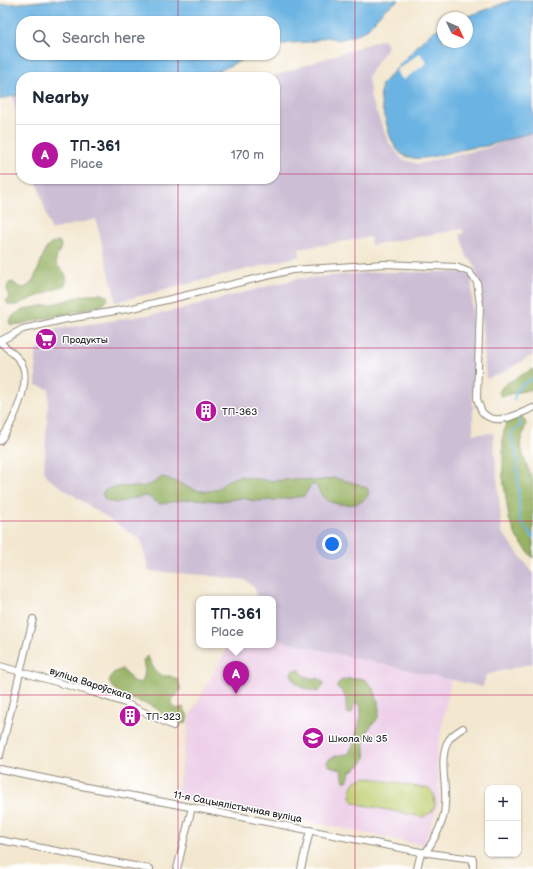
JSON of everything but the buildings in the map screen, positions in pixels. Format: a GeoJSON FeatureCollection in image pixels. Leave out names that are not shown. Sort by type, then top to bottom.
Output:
{"type":"FeatureCollection","features":[{"type":"Feature","properties":{"kind":"street"},"geometry":{"type":"LineString","coordinates":[[0,441],[7,431],[24,389],[25,371],[21,361],[0,342],[23,329],[62,320],[133,308],[252,278],[292,270],[384,264],[456,268],[469,272],[477,282],[480,305],[478,399],[482,413],[490,419],[503,419],[533,408]]}},
{"type":"Feature","properties":{"kind":"street"},"geometry":{"type":"LineString","coordinates":[[0,755],[33,619]]}},
{"type":"Feature","properties":{"kind":"street","name":"вуліца Вароўскага"},"geometry":{"type":"LineString","coordinates":[[0,666],[125,703],[173,726]]}},
{"type":"Feature","properties":{"kind":"street"},"geometry":{"type":"LineString","coordinates":[[418,869],[424,852],[437,834],[446,805],[444,758],[448,742],[463,728]]}},
{"type":"Feature","properties":{"kind":"street","name":"11-я Сацыялістычная вуліца"},"geometry":{"type":"LineString","coordinates":[[0,769],[192,808],[424,852],[473,859],[473,869]]}},
{"type":"Feature","properties":{"kind":"street"},"geometry":{"type":"LineString","coordinates":[[177,869],[192,808]]}},
{"type":"Feature","properties":{"kind":"street"},"geometry":{"type":"LineString","coordinates":[[301,869],[310,830]]}},
{"type":"Feature","properties":{"kind":"street"},"geometry":{"type":"LineString","coordinates":[[0,840],[150,869]]}},
{"type":"Feature","properties":{"kind":"shaded area"},"geometry":{"type":"Polygon","coordinates":[[[383,39],[388,46],[368,76],[371,99],[389,143],[402,159],[418,164],[488,148],[512,138],[533,132],[533,355],[504,372],[486,379],[479,282],[474,263],[467,257],[460,234],[464,233],[463,229],[371,245],[370,237],[299,249],[300,256],[116,302],[96,219],[51,230],[37,184],[280,184],[280,74],[383,39]]]}},
{"type":"Feature","properties":{"kind":"shaded area"},"geometry":{"type":"Polygon","coordinates":[[[12,96],[16,96],[16,110],[12,96]]]}},
{"type":"Feature","properties":{"kind":"shaded area"},"geometry":{"type":"Polygon","coordinates":[[[376,272],[466,272],[472,279],[473,434],[493,433],[502,532],[533,573],[533,663],[486,675],[483,687],[276,640],[276,596],[256,596],[255,588],[245,580],[149,571],[141,540],[49,479],[44,471],[49,389],[36,385],[36,352],[41,347],[42,330],[169,312],[296,279],[376,272]]]}},
{"type":"Feature","properties":{"kind":"shaded area","name":"Школа № 35"},"geometry":{"type":"Polygon","coordinates":[[[276,640],[451,679],[436,759],[440,800],[424,845],[285,817],[176,799],[190,716],[227,648],[276,648],[276,640]]]}},
{"type":"Feature","properties":{"kind":"green space"},"geometry":{"type":"Polygon","coordinates":[[[59,241],[61,246],[56,262],[65,274],[65,285],[16,305],[9,305],[6,302],[9,297],[7,286],[9,283],[13,282],[20,287],[25,287],[30,284],[46,249],[51,244],[59,241]]]}},
{"type":"Feature","properties":{"kind":"green space"},"geometry":{"type":"Polygon","coordinates":[[[92,294],[103,294],[107,296],[108,299],[104,304],[99,306],[21,324],[11,325],[9,322],[12,317],[22,310],[92,294]]]}},
{"type":"Feature","properties":{"kind":"green space"},"geometry":{"type":"Polygon","coordinates":[[[533,369],[533,389],[501,396],[498,391],[507,383],[533,369]]]}},
{"type":"Feature","properties":{"kind":"green space"},"geometry":{"type":"Polygon","coordinates":[[[522,416],[526,423],[520,444],[533,480],[533,558],[517,538],[509,519],[503,477],[503,436],[507,418],[522,416]]]}},
{"type":"Feature","properties":{"kind":"green space"},"geometry":{"type":"Polygon","coordinates":[[[239,476],[270,481],[296,479],[315,481],[334,478],[358,484],[368,489],[368,494],[363,501],[347,505],[331,502],[325,499],[316,485],[312,484],[304,496],[254,501],[243,498],[219,501],[196,499],[160,504],[147,496],[144,496],[115,503],[105,500],[102,493],[105,490],[116,487],[145,486],[162,477],[194,489],[208,491],[219,488],[227,481],[239,476]]]}},
{"type":"Feature","properties":{"kind":"green space"},"geometry":{"type":"Polygon","coordinates":[[[147,656],[158,673],[178,680],[181,690],[173,699],[172,704],[176,709],[183,707],[188,716],[186,723],[180,724],[168,720],[153,706],[124,696],[109,682],[113,673],[122,669],[132,681],[141,683],[145,672],[143,661],[147,656]]]}},
{"type":"Feature","properties":{"kind":"green space"},"geometry":{"type":"Polygon","coordinates":[[[293,670],[300,670],[308,677],[318,678],[324,683],[322,688],[318,692],[301,687],[292,677],[291,673],[293,670]]]}},
{"type":"Feature","properties":{"kind":"green space"},"geometry":{"type":"Polygon","coordinates":[[[361,678],[371,685],[378,702],[379,713],[377,719],[369,728],[365,738],[365,758],[363,762],[359,767],[351,771],[347,781],[344,781],[341,770],[328,765],[327,762],[339,755],[348,754],[358,727],[361,715],[360,705],[358,703],[354,704],[351,714],[347,713],[345,697],[337,687],[338,683],[348,679],[361,678]]]}},
{"type":"Feature","properties":{"kind":"green space"},"geometry":{"type":"Polygon","coordinates":[[[365,777],[429,789],[434,794],[435,804],[433,811],[423,817],[354,802],[350,796],[353,786],[356,781],[365,777]]]}},
{"type":"Feature","properties":{"kind":"water"},"geometry":{"type":"Polygon","coordinates":[[[53,0],[399,0],[385,9],[367,29],[356,35],[339,40],[327,37],[309,42],[289,43],[280,46],[280,16],[16,16],[16,60],[242,60],[221,70],[212,72],[16,72],[16,96],[0,100],[0,5],[53,0]]]}},
{"type":"Feature","properties":{"kind":"water"},"geometry":{"type":"Polygon","coordinates":[[[513,0],[533,0],[533,132],[486,146],[468,148],[427,158],[411,158],[405,156],[398,151],[393,143],[388,129],[381,99],[382,84],[424,39],[437,29],[437,48],[473,48],[473,14],[513,0]]]}},
{"type":"Feature","properties":{"kind":"pier"},"geometry":{"type":"Polygon","coordinates":[[[420,53],[427,63],[403,80],[396,71],[399,69],[397,67],[398,66],[400,68],[420,53]]]}},
{"type":"Feature","properties":{"kind":"waterway"},"geometry":{"type":"LineString","coordinates":[[514,400],[518,389],[533,378]]}},
{"type":"Feature","properties":{"kind":"waterway"},"geometry":{"type":"LineString","coordinates":[[518,417],[520,426],[512,431],[511,435],[517,458],[520,521],[533,537]]}},
{"type":"Feature","properties":{"kind":"place","name":"Продукты"},"geometry":{"type":"Point","coordinates":[46,339]}},
{"type":"Feature","properties":{"kind":"place","name":"ТП-363"},"geometry":{"type":"Point","coordinates":[206,411]}},
{"type":"Feature","properties":{"kind":"place","name":"ТП-361"},"geometry":{"type":"Point","coordinates":[236,694]}},
{"type":"Feature","properties":{"kind":"place","name":"ТП-323"},"geometry":{"type":"Point","coordinates":[130,716]}},
{"type":"Feature","properties":{"kind":"place","name":"Школа № 35"},"geometry":{"type":"Point","coordinates":[313,738]}}]}
